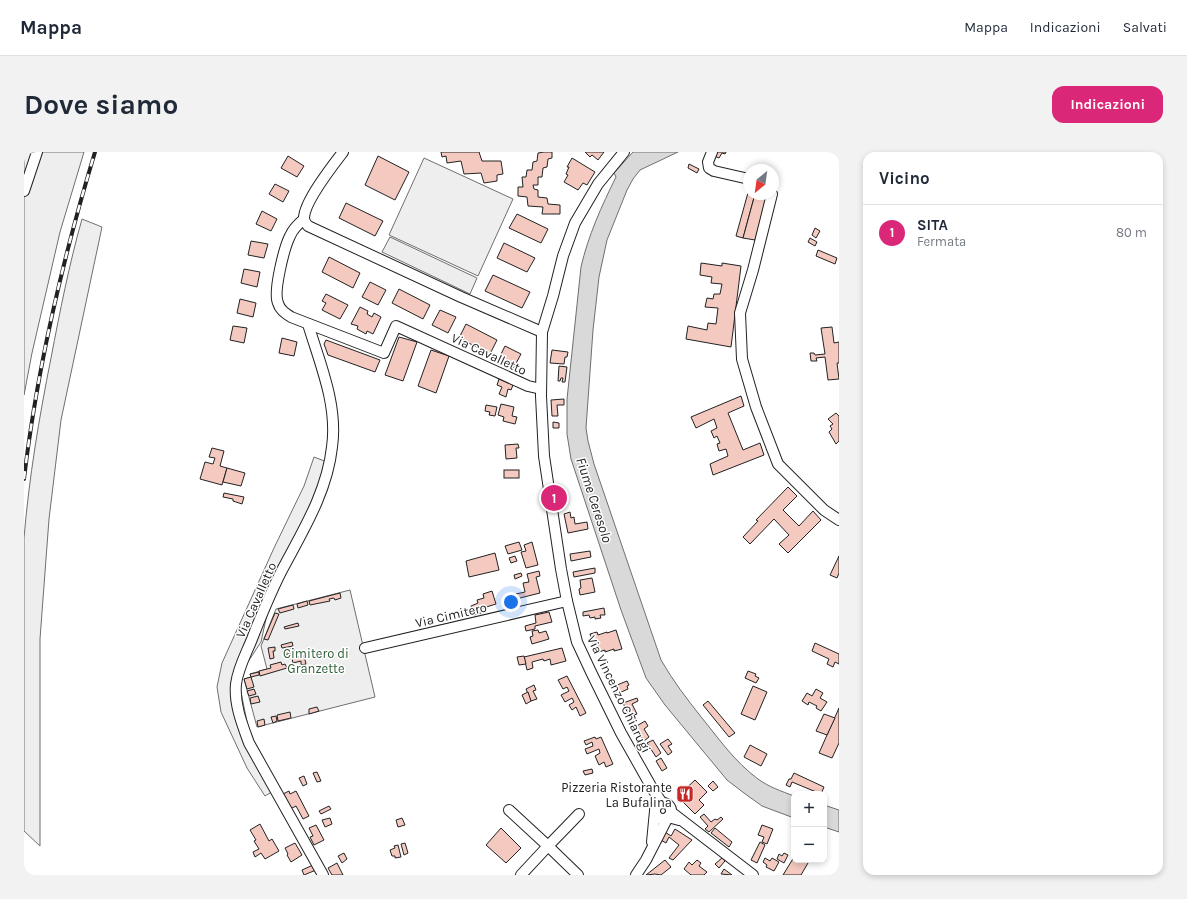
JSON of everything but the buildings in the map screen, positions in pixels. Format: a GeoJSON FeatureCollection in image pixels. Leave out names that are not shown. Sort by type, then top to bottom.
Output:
{"type":"FeatureCollection","features":[{"type":"Feature","properties":{"kind":"street"},"geometry":{"type":"LineString","coordinates":[[24,191],[37,152]]}},
{"type":"Feature","properties":{"kind":"street"},"geometry":{"type":"LineString","coordinates":[[343,152],[315,190],[304,214],[304,219],[308,226],[542,332]]}},
{"type":"Feature","properties":{"kind":"street","name":"Via Vincenzo Chiarugi"},"geometry":{"type":"LineString","coordinates":[[624,152],[598,184],[575,222],[563,256],[542,332],[541,389],[544,456],[567,601],[578,642],[621,733],[652,788],[658,808]]}},
{"type":"Feature","properties":{"kind":"street"},"geometry":{"type":"LineString","coordinates":[[712,152],[708,162],[709,168],[714,172],[743,178]]}},
{"type":"Feature","properties":{"kind":"street"},"geometry":{"type":"LineString","coordinates":[[770,200],[753,270],[740,313],[742,359],[756,407],[778,464],[824,510],[839,520]]}},
{"type":"Feature","properties":{"kind":"street","name":"Via Cavalletto"},"geometry":{"type":"LineString","coordinates":[[304,219],[297,225],[290,235],[279,276],[276,295],[277,302],[284,312],[291,317],[308,324],[384,353],[396,326],[528,386],[541,389]]}},
{"type":"Feature","properties":{"kind":"street","name":"Via Cavalletto"},"geometry":{"type":"LineString","coordinates":[[308,324],[330,396],[333,422],[332,448],[325,481],[313,512],[262,614],[238,670],[236,699],[240,720],[249,743],[323,875]]}},
{"type":"Feature","properties":{"kind":"street","name":"Via Cimitero"},"geometry":{"type":"LineString","coordinates":[[365,648],[567,601]]}},
{"type":"Feature","properties":{"kind":"street"},"geometry":{"type":"LineString","coordinates":[[658,808],[659,818],[663,819],[669,814]]}},
{"type":"Feature","properties":{"kind":"street"},"geometry":{"type":"LineString","coordinates":[[651,848],[658,808]]}},
{"type":"Feature","properties":{"kind":"street"},"geometry":{"type":"LineString","coordinates":[[509,810],[578,875]]}},
{"type":"Feature","properties":{"kind":"street"},"geometry":{"type":"LineString","coordinates":[[521,875],[579,814]]}},
{"type":"Feature","properties":{"kind":"street"},"geometry":{"type":"LineString","coordinates":[[669,814],[683,821],[753,875]]}},
{"type":"Feature","properties":{"kind":"street"},"geometry":{"type":"LineString","coordinates":[[636,875],[646,860],[669,814]]}},
{"type":"Feature","properties":{"kind":"green space"},"geometry":{"type":"Polygon","coordinates":[[[24,152],[84,152],[60,232],[32,353],[24,395],[24,152]]]}},
{"type":"Feature","properties":{"kind":"green space"},"geometry":{"type":"Polygon","coordinates":[[[424,158],[513,199],[478,276],[389,235],[424,158]]]}},
{"type":"Feature","properties":{"kind":"green space"},"geometry":{"type":"Polygon","coordinates":[[[82,219],[102,227],[61,420],[49,519],[40,639],[40,846],[24,831],[24,538],[42,403],[65,288],[82,219]]]}},
{"type":"Feature","properties":{"kind":"green space"},"geometry":{"type":"Polygon","coordinates":[[[314,457],[327,462],[319,490],[271,596],[261,642],[238,677],[249,732],[277,789],[265,796],[247,768],[221,712],[217,687],[222,663],[304,486],[314,457]]]}},
{"type":"Feature","properties":{"kind":"green space","name":"Cimitero di Granzette"},"geometry":{"type":"Polygon","coordinates":[[[350,590],[375,697],[257,727],[244,679],[251,677],[250,674],[267,669],[261,646],[276,609],[350,590]]]}},
{"type":"Feature","properties":{"kind":"shaded area"},"geometry":{"type":"Polygon","coordinates":[[[390,237],[477,278],[470,294],[382,252],[390,237]]]}},
{"type":"Feature","properties":{"kind":"water","name":"Fiume Ceresolo"},"geometry":{"type":"Polygon","coordinates":[[[633,152],[678,152],[640,170],[627,190],[607,240],[599,277],[593,330],[586,428],[594,464],[661,660],[675,683],[735,758],[762,782],[791,795],[791,817],[762,806],[727,780],[665,705],[646,678],[621,610],[571,459],[567,434],[567,399],[581,267],[587,244],[616,177],[614,173],[633,152]]]}},
{"type":"Feature","properties":{"kind":"water"},"geometry":{"type":"Polygon","coordinates":[[[827,806],[839,810],[839,832],[827,828],[827,806]]]}},
{"type":"Feature","properties":{"kind":"railway"},"geometry":{"type":"LineString","coordinates":[[24,479],[29,437],[52,314],[72,232],[95,152]]}},
{"type":"Feature","properties":{"kind":"place","name":"SITA"},"geometry":{"type":"Point","coordinates":[554,498]}},
{"type":"Feature","properties":{"kind":"place","name":"Pizzeria Ristorante La Bufalina"},"geometry":{"type":"Point","coordinates":[685,794]}}]}
